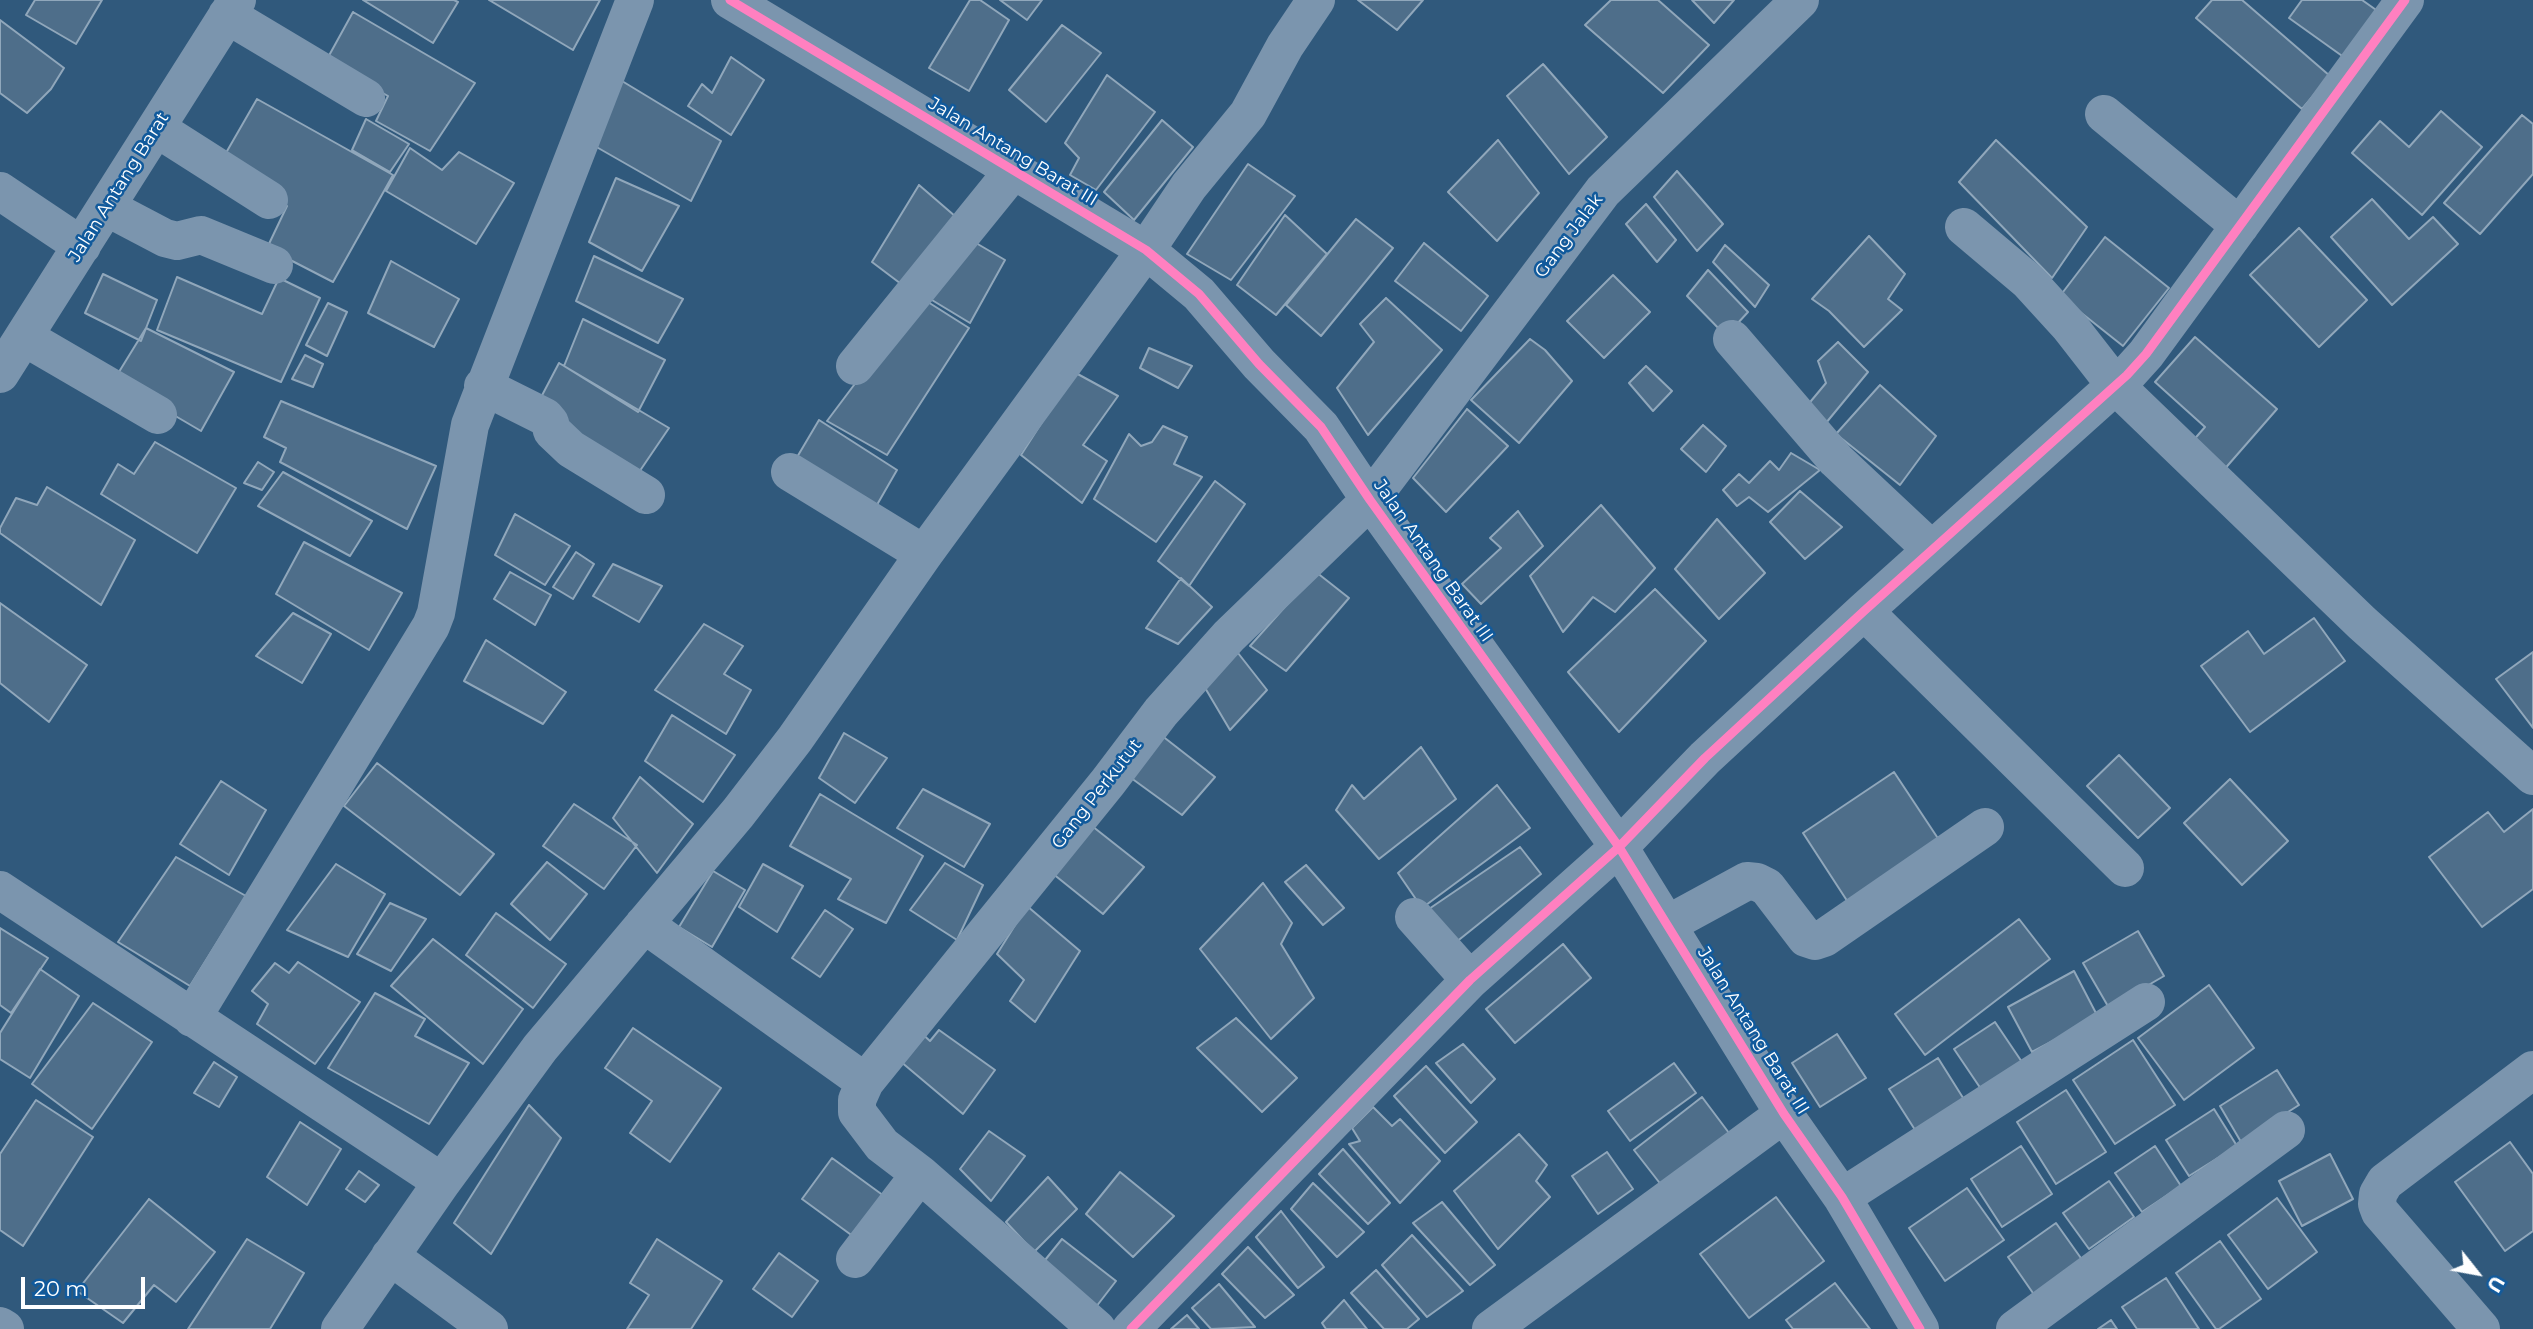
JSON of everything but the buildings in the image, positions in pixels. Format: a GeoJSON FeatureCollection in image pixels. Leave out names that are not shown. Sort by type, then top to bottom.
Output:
{"type":"FeatureCollection","features":[{"type":"Feature","properties":{"kind":"street"},"geometry":{"type":"LineString","coordinates":[[191,1018],[431,626],[440,593],[470,425],[635,0]]}},
{"type":"Feature","properties":{"kind":"street","name":"Jalan Antang Barat III"},"geometry":{"type":"LineString","coordinates":[[730,0],[1146,250],[1199,294],[1259,364],[1321,427],[1370,500],[1619,847],[1784,1114],[1842,1197],[1920,1329]]}},
{"type":"Feature","properties":{"kind":"street"},"geometry":{"type":"LineString","coordinates":[[340,1329],[442,1182],[540,1048],[765,779],[924,554],[1146,250],[1189,186],[1248,114],[1285,46],[1316,0]]}},
{"type":"Feature","properties":{"kind":"street","name":"Gang Jalak"},"geometry":{"type":"LineString","coordinates":[[1370,500],[1603,191],[1800,0]]}},
{"type":"Feature","properties":{"kind":"street"},"geometry":{"type":"LineString","coordinates":[[1131,1329],[1470,979],[1619,847],[1705,758],[1864,611],[2116,386],[2146,354],[2404,0]]}},
{"type":"Feature","properties":{"kind":"street"},"geometry":{"type":"LineString","coordinates":[[232,8],[366,98]]}},
{"type":"Feature","properties":{"kind":"street","name":"Jalan Antang Barat"},"geometry":{"type":"LineString","coordinates":[[0,374],[232,8]]}},
{"type":"Feature","properties":{"kind":"street"},"geometry":{"type":"LineString","coordinates":[[2104,114],[2240,226]]}},
{"type":"Feature","properties":{"kind":"street"},"geometry":{"type":"LineString","coordinates":[[156,128],[270,200]]}},
{"type":"Feature","properties":{"kind":"street"},"geometry":{"type":"LineString","coordinates":[[855,366],[1013,171]]}},
{"type":"Feature","properties":{"kind":"street"},"geometry":{"type":"LineString","coordinates":[[0,191],[82,246]]}},
{"type":"Feature","properties":{"kind":"street"},"geometry":{"type":"LineString","coordinates":[[106,206],[165,238],[177,241],[201,235],[274,265]]}},
{"type":"Feature","properties":{"kind":"street"},"geometry":{"type":"LineString","coordinates":[[1964,227],[2028,282],[2070,327],[2116,386],[2362,623],[2533,776]]}},
{"type":"Feature","properties":{"kind":"street"},"geometry":{"type":"LineString","coordinates":[[24,337],[158,415]]}},
{"type":"Feature","properties":{"kind":"street"},"geometry":{"type":"LineString","coordinates":[[1732,339],[1836,460],[1932,550]]}},
{"type":"Feature","properties":{"kind":"street"},"geometry":{"type":"LineString","coordinates":[[483,386],[544,417],[550,423],[552,431],[571,449],[646,495]]}},
{"type":"Feature","properties":{"kind":"street"},"geometry":{"type":"LineString","coordinates":[[790,472],[924,554]]}},
{"type":"Feature","properties":{"kind":"street","name":"Gang Perkutut"},"geometry":{"type":"LineString","coordinates":[[861,1097],[1161,712],[1229,636],[1370,500]]}},
{"type":"Feature","properties":{"kind":"street"},"geometry":{"type":"LineString","coordinates":[[1864,611],[2125,868]]}},
{"type":"Feature","properties":{"kind":"street"},"geometry":{"type":"LineString","coordinates":[[1668,924],[1747,881],[1757,882],[1766,887],[1806,938],[1815,941],[1824,938],[1985,827]]}},
{"type":"Feature","properties":{"kind":"street"},"geometry":{"type":"LineString","coordinates":[[0,890],[442,1182]]}},
{"type":"Feature","properties":{"kind":"street"},"geometry":{"type":"LineString","coordinates":[[1414,916],[1470,979]]}},
{"type":"Feature","properties":{"kind":"street"},"geometry":{"type":"LineString","coordinates":[[644,924],[861,1097],[882,1145],[920,1174],[1097,1329]]}},
{"type":"Feature","properties":{"kind":"street"},"geometry":{"type":"LineString","coordinates":[[1842,1197],[2147,1002]]}},
{"type":"Feature","properties":{"kind":"street"},"geometry":{"type":"LineString","coordinates":[[2481,1329],[2380,1212],[2378,1194],[2385,1182],[2533,1070]]}},
{"type":"Feature","properties":{"kind":"street"},"geometry":{"type":"LineString","coordinates":[[1491,1329],[1784,1114]]}},
{"type":"Feature","properties":{"kind":"street"},"geometry":{"type":"LineString","coordinates":[[2015,1329],[2286,1130]]}},
{"type":"Feature","properties":{"kind":"street"},"geometry":{"type":"LineString","coordinates":[[855,1259],[920,1174]]}},
{"type":"Feature","properties":{"kind":"street"},"geometry":{"type":"LineString","coordinates":[[390,1256],[489,1329]]}},
{"type":"Feature","properties":{"kind":"street"},"geometry":{"type":"LineString","coordinates":[[0,1326],[5,1329]]}},
{"type":"Feature","properties":{"kind":"cycle path"},"geometry":{"type":"LineString","coordinates":[[730,0],[1146,250],[1199,294],[1259,364],[1321,427],[1370,500],[1619,847],[1784,1114],[1842,1197],[1920,1329]]}},
{"type":"Feature","properties":{"kind":"cycle path"},"geometry":{"type":"LineString","coordinates":[[1131,1329],[1470,980],[1619,847],[1705,758],[1864,611],[2127,375],[2146,354],[2405,0]]}}]}
